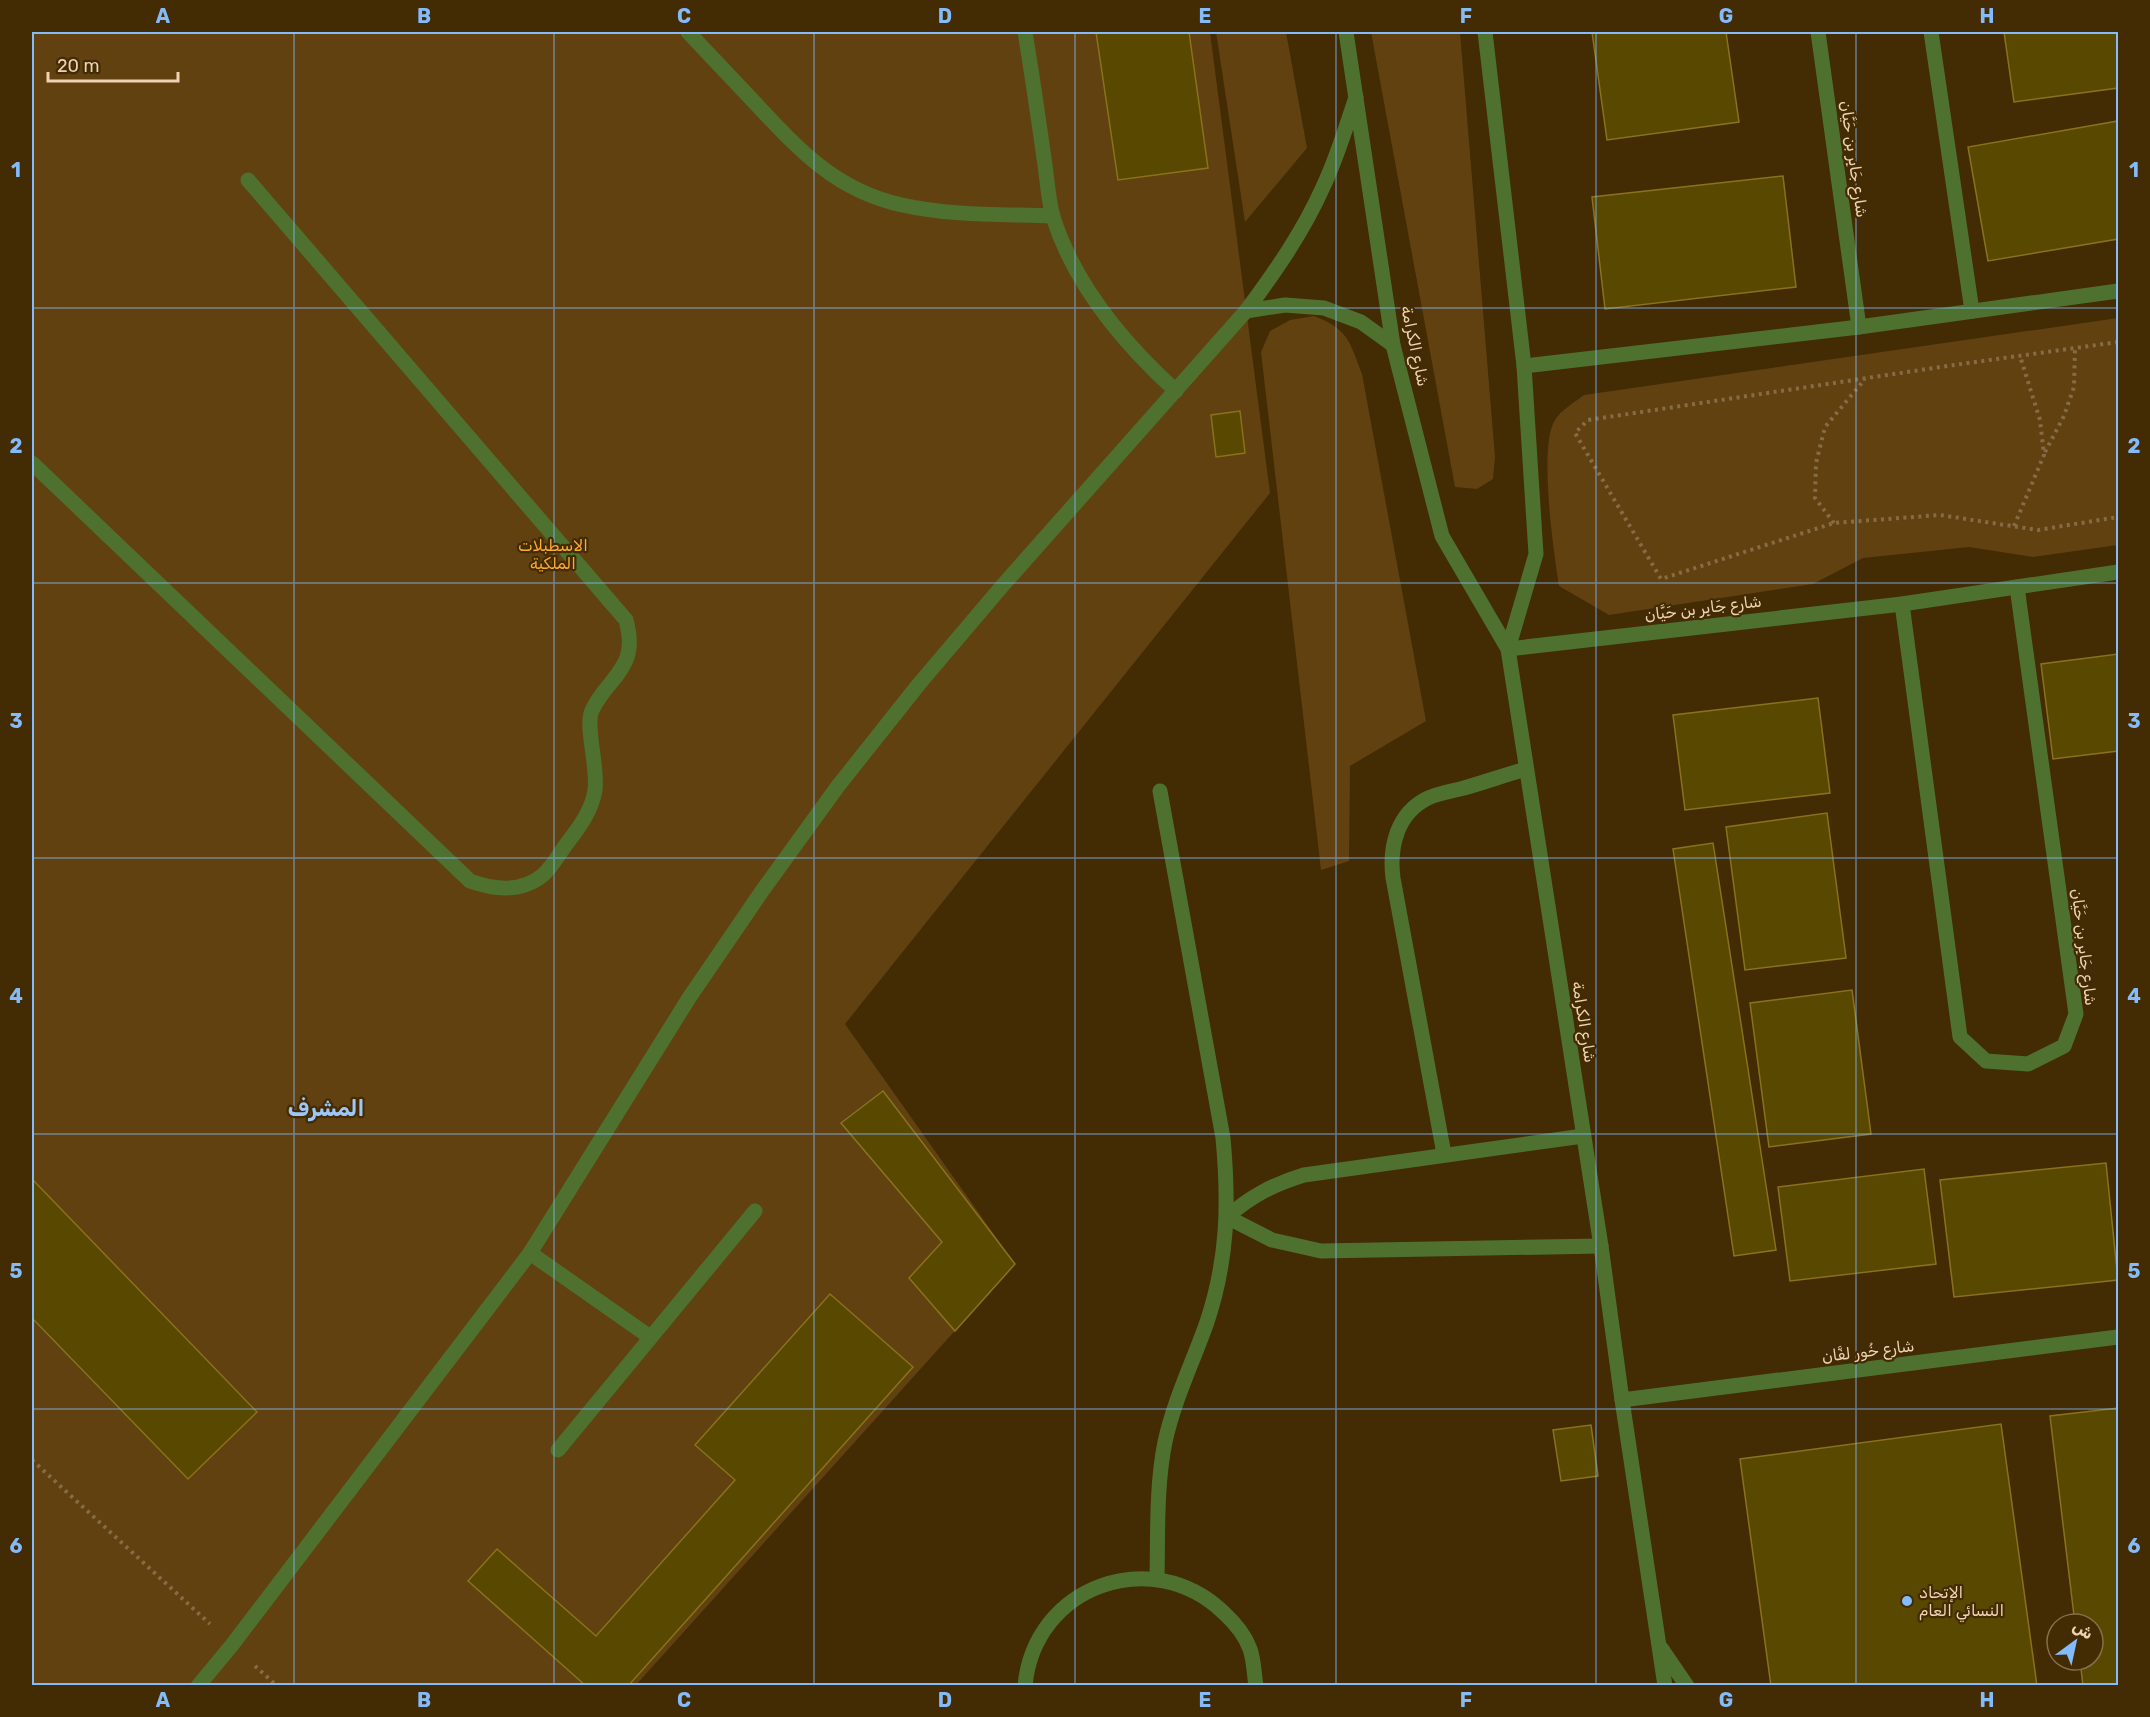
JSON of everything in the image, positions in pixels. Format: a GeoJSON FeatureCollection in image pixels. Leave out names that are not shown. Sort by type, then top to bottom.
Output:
{"type":"FeatureCollection","features":[{"type":"Feature","properties":{"kind":"street"},"geometry":{"type":"LineString","coordinates":[[688,32],[812,161],[839,179],[868,194],[900,205],[933,210],[1053,216]]}},
{"type":"Feature","properties":{"kind":"street"},"geometry":{"type":"LineString","coordinates":[[1026,32],[1053,216],[1092,296],[1118,332],[1147,365],[1176,391]]}},
{"type":"Feature","properties":{"kind":"street","name":"شارع الكرامة"},"geometry":{"type":"LineString","coordinates":[[1346,32],[1393,345],[1442,536],[1508,649],[1601,1246],[1665,1686]]}},
{"type":"Feature","properties":{"kind":"street","name":"شارع الكرامة"},"geometry":{"type":"LineString","coordinates":[[1485,32],[1524,366],[1536,554],[1508,649]]}},
{"type":"Feature","properties":{"kind":"street","name":"شارع جَابِر بن حَيَّان"},"geometry":{"type":"LineString","coordinates":[[1818,32],[1859,327]]}},
{"type":"Feature","properties":{"kind":"street"},"geometry":{"type":"LineString","coordinates":[[1931,32],[1972,311]]}},
{"type":"Feature","properties":{"kind":"street"},"geometry":{"type":"LineString","coordinates":[[198,1686],[232,1645],[530,1253],[689,998],[762,891],[838,786],[919,684],[1003,585],[1246,311],[1275,273],[1323,187],[1357,96]]}},
{"type":"Feature","properties":{"kind":"street"},"geometry":{"type":"LineString","coordinates":[[32,463],[470,881],[489,888],[508,889],[527,885],[544,874],[590,808],[595,792],[596,776],[590,714],[600,696],[623,668],[629,653],[631,637],[626,620],[248,180]]}},
{"type":"Feature","properties":{"kind":"street"},"geometry":{"type":"LineString","coordinates":[[1524,366],[1859,327],[2118,291]]}},
{"type":"Feature","properties":{"kind":"street"},"geometry":{"type":"LineString","coordinates":[[1246,311],[1285,305],[1324,308],[1361,322],[1393,345]]}},
{"type":"Feature","properties":{"kind":"street","name":"شارع جَابِر بن حَيَّان"},"geometry":{"type":"LineString","coordinates":[[1508,649],[1902,604],[2118,572]]}},
{"type":"Feature","properties":{"kind":"street","name":"شارع جَابِر بن حَيَّان"},"geometry":{"type":"LineString","coordinates":[[1902,604],[1960,1036],[1986,1061],[2028,1064],[2064,1046],[2076,1014],[2018,587]]}},
{"type":"Feature","properties":{"kind":"street"},"geometry":{"type":"LineString","coordinates":[[1444,1154],[1390,860],[1393,841],[1400,824],[1412,809],[1427,798],[1526,769]]}},
{"type":"Feature","properties":{"kind":"street"},"geometry":{"type":"LineString","coordinates":[[1156,1578],[1161,1466],[1177,1400],[1210,1311],[1221,1270],[1227,1217],[1227,1178],[1222,1138],[1160,791]]}},
{"type":"Feature","properties":{"kind":"street"},"geometry":{"type":"LineString","coordinates":[[1227,1217],[1262,1191],[1304,1175],[1583,1136]]}},
{"type":"Feature","properties":{"kind":"street"},"geometry":{"type":"LineString","coordinates":[[558,1450],[754,1211]]}},
{"type":"Feature","properties":{"kind":"street"},"geometry":{"type":"LineString","coordinates":[[1227,1217],[1249,1230],[1272,1239],[1321,1251],[1601,1246]]}},
{"type":"Feature","properties":{"kind":"street"},"geometry":{"type":"LineString","coordinates":[[530,1253],[650,1337]]}},
{"type":"Feature","properties":{"kind":"street","name":"شارع خُور لفَّان"},"geometry":{"type":"LineString","coordinates":[[1622,1400],[2118,1337]]}},
{"type":"Feature","properties":{"kind":"street"},"geometry":{"type":"LineString","coordinates":[[1025,1686],[1033,1650],[1045,1627],[1062,1608],[1083,1593],[1106,1583],[1131,1578],[1156,1578],[1186,1586],[1213,1602],[1234,1623],[1250,1650],[1256,1686]]}},
{"type":"Feature","properties":{"kind":"street"},"geometry":{"type":"LineString","coordinates":[[1659,1644],[1687,1686]]}},
{"type":"Feature","properties":{"kind":"path"},"geometry":{"type":"LineString","coordinates":[[2118,342],[1588,420],[1575,433],[1661,579],[1834,523],[1940,516],[2038,530],[2118,517]]}},
{"type":"Feature","properties":{"kind":"path"},"geometry":{"type":"LineString","coordinates":[[2014,526],[2044,455],[2064,416],[2074,387],[2075,348]]}},
{"type":"Feature","properties":{"kind":"path"},"geometry":{"type":"LineString","coordinates":[[2020,356],[2040,420],[2044,455]]}},
{"type":"Feature","properties":{"kind":"path"},"geometry":{"type":"LineString","coordinates":[[1834,523],[1815,498],[1816,463],[1825,427],[1865,378]]}},
{"type":"Feature","properties":{"kind":"path"},"geometry":{"type":"LineString","coordinates":[[32,1460],[277,1686]]}},
{"type":"Feature","properties":{"kind":"green space","name":"الاسطبلات الملكية"},"geometry":{"type":"Polygon","coordinates":[[[32,32],[1210,32],[1270,493],[845,1024],[1015,1264],[636,1685],[32,1686],[32,32]]]}},
{"type":"Feature","properties":{"kind":"green space"},"geometry":{"type":"Polygon","coordinates":[[[1216,32],[1286,32],[1307,148],[1245,222],[1216,32]]]}},
{"type":"Feature","properties":{"kind":"green space"},"geometry":{"type":"Polygon","coordinates":[[[1371,32],[1460,32],[1495,457],[1493,479],[1477,489],[1455,487],[1371,32]]]}},
{"type":"Feature","properties":{"kind":"green space"},"geometry":{"type":"Polygon","coordinates":[[[1314,316],[1335,326],[1347,338],[1362,374],[1426,721],[1350,766],[1349,861],[1321,870],[1261,352],[1270,331],[1290,320],[1314,316]]]}},
{"type":"Feature","properties":{"kind":"green space"},"geometry":{"type":"Polygon","coordinates":[[[2118,318],[2118,545],[2033,557],[1969,547],[1863,558],[1813,584],[1609,615],[1559,586],[1547,475],[1550,433],[1558,416],[1584,395],[2118,318]]]}},
{"type":"Feature","properties":{"kind":"building"},"geometry":{"type":"Polygon","coordinates":[[[1096,32],[1189,32],[1208,168],[1118,180],[1096,32]]]}},
{"type":"Feature","properties":{"kind":"building"},"geometry":{"type":"Polygon","coordinates":[[[1592,32],[1726,32],[1739,122],[1607,140],[1592,32]]]}},
{"type":"Feature","properties":{"kind":"building"},"geometry":{"type":"Polygon","coordinates":[[[2004,32],[2118,32],[2118,88],[2014,102],[2004,32]]]}},
{"type":"Feature","properties":{"kind":"building"},"geometry":{"type":"Polygon","coordinates":[[[2118,121],[2118,239],[1988,261],[1968,147],[2118,121]]]}},
{"type":"Feature","properties":{"kind":"building"},"geometry":{"type":"Polygon","coordinates":[[[1783,176],[1796,287],[1605,309],[1592,197],[1783,176]]]}},
{"type":"Feature","properties":{"kind":"building"},"geometry":{"type":"Polygon","coordinates":[[[1240,411],[1245,453],[1216,457],[1211,415],[1240,411]]]}},
{"type":"Feature","properties":{"kind":"building"},"geometry":{"type":"Polygon","coordinates":[[[2118,654],[2118,751],[2053,759],[2041,664],[2118,654]]]}},
{"type":"Feature","properties":{"kind":"building"},"geometry":{"type":"Polygon","coordinates":[[[1818,698],[1830,793],[1685,810],[1673,715],[1818,698]]]}},
{"type":"Feature","properties":{"kind":"building"},"geometry":{"type":"Polygon","coordinates":[[[1827,813],[1846,958],[1745,970],[1726,827],[1827,813]]]}},
{"type":"Feature","properties":{"kind":"building"},"geometry":{"type":"Polygon","coordinates":[[[1713,843],[1776,1250],[1734,1256],[1673,849],[1713,843]]]}},
{"type":"Feature","properties":{"kind":"building"},"geometry":{"type":"Polygon","coordinates":[[[1852,990],[1871,1134],[1769,1147],[1750,1003],[1852,990]]]}},
{"type":"Feature","properties":{"kind":"building"},"geometry":{"type":"Polygon","coordinates":[[[883,1091],[1015,1264],[955,1331],[909,1278],[942,1242],[841,1123],[883,1091]]]}},
{"type":"Feature","properties":{"kind":"building"},"geometry":{"type":"Polygon","coordinates":[[[2106,1163],[2118,1280],[1954,1297],[1940,1180],[2106,1163]]]}},
{"type":"Feature","properties":{"kind":"building"},"geometry":{"type":"Polygon","coordinates":[[[1924,1169],[1936,1264],[1790,1281],[1778,1187],[1924,1169]]]}},
{"type":"Feature","properties":{"kind":"building"},"geometry":{"type":"Polygon","coordinates":[[[32,1179],[257,1412],[188,1479],[32,1318],[32,1179]]]}},
{"type":"Feature","properties":{"kind":"building"},"geometry":{"type":"Polygon","coordinates":[[[830,1294],[913,1367],[628,1686],[586,1686],[468,1581],[497,1549],[596,1636],[735,1480],[695,1445],[830,1294]]]}},
{"type":"Feature","properties":{"kind":"building"},"geometry":{"type":"Polygon","coordinates":[[[2118,1408],[2118,1686],[2083,1686],[2081,1672],[2105,1672],[2105,1612],[2074,1612],[2050,1416],[2118,1408]]]}},
{"type":"Feature","properties":{"kind":"building"},"geometry":{"type":"Polygon","coordinates":[[[2001,1424],[2037,1686],[1771,1686],[1740,1459],[2001,1424]]]}},
{"type":"Feature","properties":{"kind":"building"},"geometry":{"type":"Polygon","coordinates":[[[1591,1425],[1598,1476],[1561,1481],[1553,1430],[1591,1425]]]}},
{"type":"Feature","properties":{"kind":"place","name":"الإتحاد النسائي العام"},"geometry":{"type":"Point","coordinates":[1907,1601]}},
{"type":"Feature","properties":{"kind":"district","name":"المشرف"},"geometry":{"type":"Point","coordinates":[326,1108]}}]}
